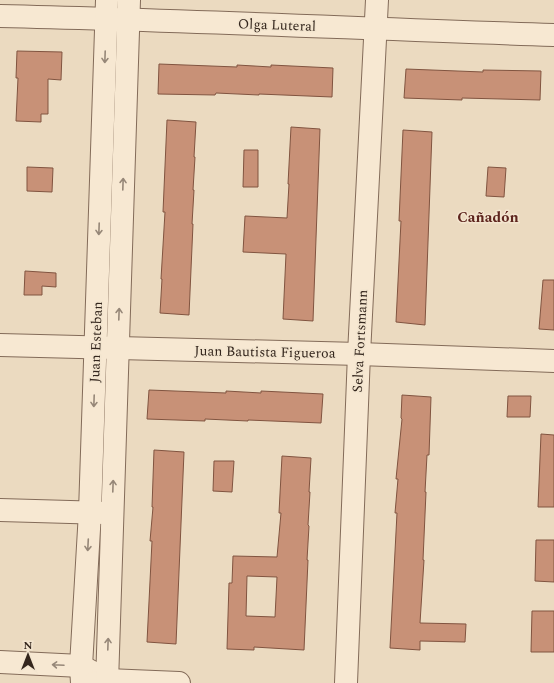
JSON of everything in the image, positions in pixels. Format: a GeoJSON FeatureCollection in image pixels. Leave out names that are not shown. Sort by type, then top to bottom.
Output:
{"type":"FeatureCollection","features":[{"type":"Feature","properties":{"kind":"street","name":"Selva Fortsmann"},"geometry":{"type":"LineString","coordinates":[[346,683],[359,354],[377,0]]}},
{"type":"Feature","properties":{"kind":"street","name":"Olga Luteral"},"geometry":{"type":"LineString","coordinates":[[0,16],[106,9],[376,29],[554,35]]}},
{"type":"Feature","properties":{"kind":"street","name":"Juan Esteban"},"geometry":{"type":"LineString","coordinates":[[82,674],[96,348],[106,9]]}},
{"type":"Feature","properties":{"kind":"street","name":"Juan Esteban"},"geometry":{"type":"LineString","coordinates":[[103,682],[112,513],[129,10]]}},
{"type":"Feature","properties":{"kind":"street","name":"Juan Bautista Figueroa"},"geometry":{"type":"LineString","coordinates":[[0,345],[554,360]]}},
{"type":"Feature","properties":{"kind":"street"},"geometry":{"type":"LineString","coordinates":[[0,510],[112,513]]}},
{"type":"Feature","properties":{"kind":"street"},"geometry":{"type":"LineString","coordinates":[[0,662],[82,674],[103,682],[179,683]]}},
{"type":"Feature","properties":{"kind":"building"},"geometry":{"type":"Polygon","coordinates":[[[17,51],[62,52],[61,80],[48,79],[48,114],[41,114],[41,122],[16,121],[18,78],[16,78],[17,51]]]}},
{"type":"Feature","properties":{"kind":"building"},"geometry":{"type":"Polygon","coordinates":[[[159,64],[237,67],[237,65],[271,67],[271,65],[333,68],[332,97],[216,93],[215,95],[158,94],[159,64]]]}},
{"type":"Feature","properties":{"kind":"building"},"geometry":{"type":"Polygon","coordinates":[[[406,69],[483,72],[483,70],[541,71],[540,100],[404,98],[406,69]]]}},
{"type":"Feature","properties":{"kind":"building"},"geometry":{"type":"Polygon","coordinates":[[[167,120],[196,122],[189,315],[160,313],[165,212],[163,212],[167,120]]]}},
{"type":"Feature","properties":{"kind":"building"},"geometry":{"type":"Polygon","coordinates":[[[291,127],[320,129],[313,321],[283,319],[286,254],[243,252],[245,216],[287,218],[291,127]]]}},
{"type":"Feature","properties":{"kind":"building"},"geometry":{"type":"Polygon","coordinates":[[[403,130],[432,132],[425,325],[396,322],[401,221],[399,221],[403,130]]]}},
{"type":"Feature","properties":{"kind":"building"},"geometry":{"type":"Polygon","coordinates":[[[244,150],[258,150],[258,187],[243,187],[244,150]]]}},
{"type":"Feature","properties":{"kind":"building"},"geometry":{"type":"Polygon","coordinates":[[[27,167],[53,168],[52,192],[27,191],[27,167]]]}},
{"type":"Feature","properties":{"kind":"building"},"geometry":{"type":"Polygon","coordinates":[[[488,167],[506,168],[504,197],[486,196],[488,167]]]}},
{"type":"Feature","properties":{"kind":"building"},"geometry":{"type":"Polygon","coordinates":[[[25,271],[56,273],[56,287],[42,286],[42,295],[24,295],[25,271]]]}},
{"type":"Feature","properties":{"kind":"building"},"geometry":{"type":"Polygon","coordinates":[[[543,280],[554,280],[554,330],[539,329],[543,280]]]}},
{"type":"Feature","properties":{"kind":"building"},"geometry":{"type":"Polygon","coordinates":[[[149,390],[226,393],[226,391],[261,393],[261,391],[323,394],[321,423],[205,419],[205,421],[147,419],[149,390]]]}},
{"type":"Feature","properties":{"kind":"building"},"geometry":{"type":"Polygon","coordinates":[[[402,395],[431,397],[429,455],[427,455],[425,492],[424,560],[420,623],[466,624],[465,642],[420,641],[420,650],[390,648],[397,513],[395,513],[398,479],[396,479],[402,419],[402,395]]]}},
{"type":"Feature","properties":{"kind":"building"},"geometry":{"type":"Polygon","coordinates":[[[508,396],[531,396],[530,417],[507,417],[508,396]]]}},
{"type":"Feature","properties":{"kind":"building"},"geometry":{"type":"Polygon","coordinates":[[[541,434],[554,435],[554,507],[538,507],[541,434]]]}},
{"type":"Feature","properties":{"kind":"building"},"geometry":{"type":"Polygon","coordinates":[[[154,450],[184,452],[176,644],[147,642],[152,541],[150,541],[153,507],[154,450]]]}},
{"type":"Feature","properties":{"kind":"building"},"geometry":{"type":"Polygon","coordinates":[[[282,456],[311,458],[304,650],[254,647],[254,650],[227,649],[229,583],[232,583],[233,556],[277,557],[281,513],[279,513],[282,456]],[[247,576],[246,616],[275,617],[277,577],[247,576]]]}},
{"type":"Feature","properties":{"kind":"building"},"geometry":{"type":"Polygon","coordinates":[[[214,461],[234,461],[232,492],[213,491],[214,461]]]}},
{"type":"Feature","properties":{"kind":"building"},"geometry":{"type":"Polygon","coordinates":[[[536,540],[554,540],[554,582],[535,581],[536,540]]]}},
{"type":"Feature","properties":{"kind":"building"},"geometry":{"type":"Polygon","coordinates":[[[532,611],[554,611],[554,652],[531,652],[532,611]]]}},
{"type":"Feature","properties":{"kind":"district","name":"Cañadón"},"geometry":{"type":"Point","coordinates":[488,217]}}]}
